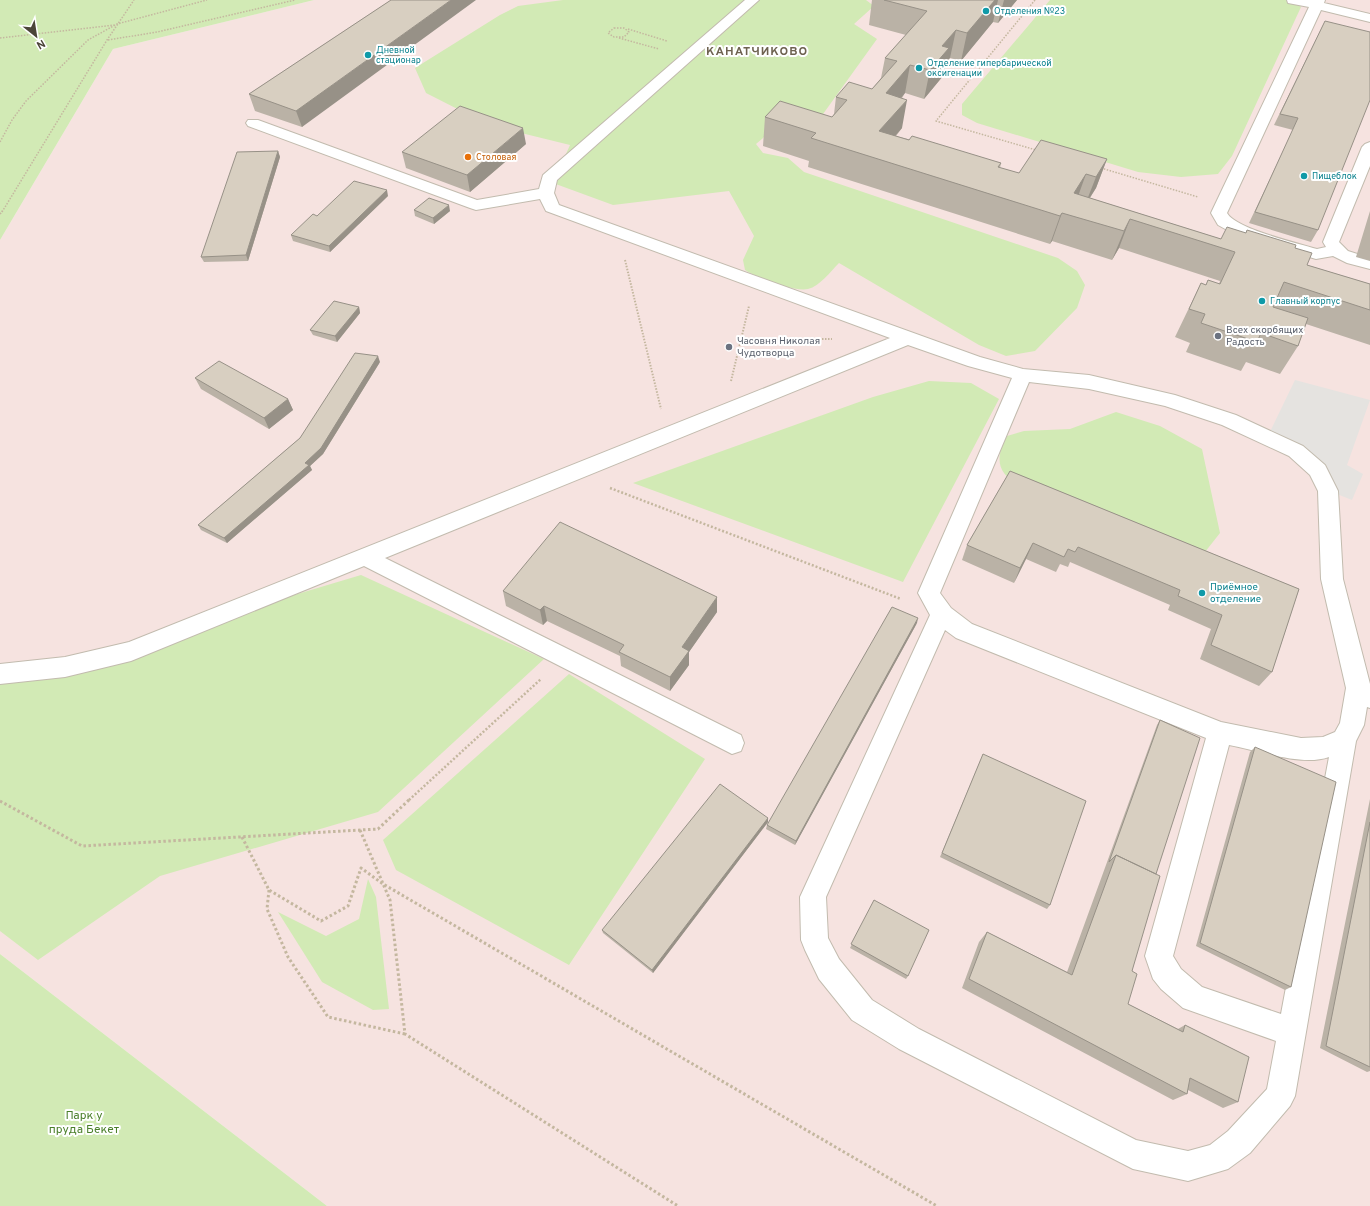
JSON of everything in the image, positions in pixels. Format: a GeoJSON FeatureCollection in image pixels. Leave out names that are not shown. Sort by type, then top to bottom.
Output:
{"type":"FeatureCollection","features":[{"type":"Feature","properties":{"kind":"lane"},"geometry":{"type":"LineString","coordinates":[[753,0],[549,178],[546,193],[552,208],[975,362],[1023,375],[1089,382],[1168,400],[1229,420],[1296,451],[1318,470],[1328,491],[1332,579],[1364,693],[1352,725],[1344,740],[1280,1096],[1239,1142],[1217,1158],[1188,1166],[1133,1154],[909,1039],[862,1010],[829,969],[815,940],[813,897],[941,614]]}},
{"type":"Feature","properties":{"kind":"lane"},"geometry":{"type":"LineString","coordinates":[[1293,0],[1318,3],[1370,18]]}},
{"type":"Feature","properties":{"kind":"lane"},"geometry":{"type":"LineString","coordinates":[[1318,3],[1219,213],[1224,222],[1242,232],[1316,254],[1335,250]]}},
{"type":"Feature","properties":{"kind":"lane"},"geometry":{"type":"LineString","coordinates":[[253,123],[476,205],[546,193]]}},
{"type":"Feature","properties":{"kind":"lane"},"geometry":{"type":"LineString","coordinates":[[1370,147],[1331,242],[1335,250],[1346,256],[1370,264]]}},
{"type":"Feature","properties":{"kind":"lane"},"geometry":{"type":"LineString","coordinates":[[0,674],[65,667],[131,651],[908,338]]}},
{"type":"Feature","properties":{"kind":"lane"},"geometry":{"type":"LineString","coordinates":[[1023,375],[929,593],[932,604],[941,614],[964,631],[1220,732],[1301,749],[1323,748],[1344,740]]}},
{"type":"Feature","properties":{"kind":"lane"},"geometry":{"type":"LineString","coordinates":[[364,557],[732,743]]}},
{"type":"Feature","properties":{"kind":"lane"},"geometry":{"type":"LineString","coordinates":[[1220,732],[1159,956],[1163,969],[1171,979],[1192,998],[1291,1032]]}},
{"type":"Feature","properties":{"kind":"path"},"geometry":{"type":"LineString","coordinates":[[0,214],[117,24],[134,0]]}},
{"type":"Feature","properties":{"kind":"path"},"geometry":{"type":"LineString","coordinates":[[0,38],[117,24],[207,0]]}},
{"type":"Feature","properties":{"kind":"path"},"geometry":{"type":"LineString","coordinates":[[107,40],[157,32],[295,0]]}},
{"type":"Feature","properties":{"kind":"path"},"geometry":{"type":"LineString","coordinates":[[1035,0],[936,121],[1042,151]]}},
{"type":"Feature","properties":{"kind":"path"},"geometry":{"type":"LineString","coordinates":[[0,142],[12,120],[26,101],[88,40],[117,24]]}},
{"type":"Feature","properties":{"kind":"path"},"geometry":{"type":"LineString","coordinates":[[619,27],[628,29],[692,54],[619,38],[610,35],[610,30],[619,27]]}},
{"type":"Feature","properties":{"kind":"path"},"geometry":{"type":"LineString","coordinates":[[619,38],[628,35],[628,29]]}},
{"type":"Feature","properties":{"kind":"path"},"geometry":{"type":"LineString","coordinates":[[1095,167],[1223,204]]}},
{"type":"Feature","properties":{"kind":"path"},"geometry":{"type":"LineString","coordinates":[[618,232],[668,434]]}},
{"type":"Feature","properties":{"kind":"path"},"geometry":{"type":"LineString","coordinates":[[723,412],[754,282]]}},
{"type":"Feature","properties":{"kind":"path"},"geometry":{"type":"LineString","coordinates":[[741,340],[836,339]]}},
{"type":"Feature","properties":{"kind":"path"},"geometry":{"type":"LineString","coordinates":[[572,474],[941,614]]}},
{"type":"Feature","properties":{"kind":"path"},"geometry":{"type":"LineString","coordinates":[[0,801],[82,846],[378,829],[564,657]]}},
{"type":"Feature","properties":{"kind":"path"},"geometry":{"type":"LineString","coordinates":[[360,830],[390,900],[405,1034]]}},
{"type":"Feature","properties":{"kind":"path"},"geometry":{"type":"LineString","coordinates":[[242,837],[269,890],[321,921],[348,906],[361,868],[383,884],[937,1206]]}},
{"type":"Feature","properties":{"kind":"path"},"geometry":{"type":"LineString","coordinates":[[269,890],[266,909],[288,957],[328,1017],[405,1034],[678,1206]]}},
{"type":"Feature","properties":{"kind":"shaded area"},"geometry":{"type":"Polygon","coordinates":[[[314,0],[1370,0],[1370,1206],[327,1206],[0,954],[0,240],[113,49],[314,0]]]}},
{"type":"Feature","properties":{"kind":"shaded area"},"geometry":{"type":"Polygon","coordinates":[[[1295,380],[1370,400],[1347,465],[1363,474],[1352,500],[1337,494],[1267,438],[1295,380]]]}},
{"type":"Feature","properties":{"kind":"green space"},"geometry":{"type":"Polygon","coordinates":[[[0,0],[314,0],[113,49],[0,240],[0,0]]]}},
{"type":"Feature","properties":{"kind":"green space"},"geometry":{"type":"Polygon","coordinates":[[[563,0],[866,0],[874,6],[854,24],[877,39],[818,121],[777,126],[756,144],[763,153],[788,158],[804,172],[1058,258],[1077,271],[1085,285],[1077,308],[1035,351],[1006,356],[979,345],[839,263],[821,282],[808,289],[776,284],[745,270],[743,260],[754,236],[729,191],[613,205],[553,183],[570,145],[489,125],[426,93],[415,68],[500,15],[518,6],[563,0]]]}},
{"type":"Feature","properties":{"kind":"green space"},"geometry":{"type":"Polygon","coordinates":[[[1050,0],[1293,0],[1301,7],[1232,156],[1218,174],[1181,177],[1138,172],[977,123],[962,115],[962,104],[1050,0]]]}},
{"type":"Feature","properties":{"kind":"green space"},"geometry":{"type":"Polygon","coordinates":[[[929,381],[971,383],[999,399],[903,582],[633,483],[873,397],[929,381]]]}},
{"type":"Feature","properties":{"kind":"green space"},"geometry":{"type":"Polygon","coordinates":[[[1116,412],[1160,426],[1202,449],[1220,533],[1205,552],[1028,493],[1006,476],[1002,470],[1000,456],[1007,436],[1024,431],[1070,429],[1116,412]]]}},
{"type":"Feature","properties":{"kind":"green space"},"geometry":{"type":"Polygon","coordinates":[[[361,575],[544,659],[378,812],[160,876],[38,960],[0,931],[0,683],[361,575]]]}},
{"type":"Feature","properties":{"kind":"green space"},"geometry":{"type":"Polygon","coordinates":[[[569,674],[705,759],[569,965],[396,870],[383,840],[569,674]]]}},
{"type":"Feature","properties":{"kind":"green space"},"geometry":{"type":"Polygon","coordinates":[[[368,879],[376,897],[389,1009],[373,1010],[322,982],[278,912],[326,936],[359,919],[368,879]]]}},
{"type":"Feature","properties":{"kind":"green space","name":"Парк у пруда Бекет"},"geometry":{"type":"Polygon","coordinates":[[[0,954],[327,1206],[0,1206],[0,954]]]}},
{"type":"Feature","properties":{"kind":"building"},"geometry":{"type":"Polygon","coordinates":[[[391,0],[451,0],[296,111],[249,94],[391,0]]]}},
{"type":"Feature","properties":{"kind":"building"},"geometry":{"type":"Polygon","coordinates":[[[884,0],[995,0],[967,33],[956,30],[942,46],[949,48],[930,70],[910,65],[886,93],[907,100],[879,131],[909,140],[912,136],[1001,163],[998,167],[1019,173],[1041,140],[1107,159],[1096,177],[1086,174],[1074,193],[1221,239],[1227,227],[1246,233],[1247,230],[1296,245],[1295,248],[1312,253],[1307,265],[1370,284],[1370,310],[1284,282],[1273,307],[1308,318],[1298,346],[1261,333],[1257,342],[1201,323],[1205,314],[1189,309],[1201,283],[1206,285],[1208,280],[1220,284],[1235,252],[1130,219],[1124,231],[1062,213],[1060,216],[811,138],[816,133],[765,117],[780,101],[832,117],[847,100],[836,97],[849,82],[872,89],[897,61],[885,58],[927,11],[884,0]]]}},
{"type":"Feature","properties":{"kind":"building","name":"Пищеблок"},"geometry":{"type":"Polygon","coordinates":[[[1325,21],[1370,32],[1370,100],[1318,230],[1255,212],[1298,118],[1280,114],[1325,21]]]}},
{"type":"Feature","properties":{"kind":"building"},"geometry":{"type":"Polygon","coordinates":[[[460,106],[523,128],[467,175],[402,152],[460,106]]]}},
{"type":"Feature","properties":{"kind":"building"},"geometry":{"type":"Polygon","coordinates":[[[278,151],[246,255],[201,257],[237,152],[278,151]]]}},
{"type":"Feature","properties":{"kind":"building"},"geometry":{"type":"Polygon","coordinates":[[[354,181],[387,190],[329,246],[291,235],[313,214],[317,216],[354,181]]]}},
{"type":"Feature","properties":{"kind":"building"},"geometry":{"type":"Polygon","coordinates":[[[429,198],[449,205],[433,218],[414,210],[429,198]]]}},
{"type":"Feature","properties":{"kind":"building"},"geometry":{"type":"Polygon","coordinates":[[[334,301],[359,307],[335,336],[310,330],[334,301]]]}},
{"type":"Feature","properties":{"kind":"building"},"geometry":{"type":"Polygon","coordinates":[[[355,353],[378,356],[321,448],[305,463],[309,465],[224,538],[198,525],[300,438],[355,353]]]}},
{"type":"Feature","properties":{"kind":"building"},"geometry":{"type":"Polygon","coordinates":[[[219,361],[288,399],[264,418],[195,378],[219,361]]]}},
{"type":"Feature","properties":{"kind":"building","name":"Приёмное отделение"},"geometry":{"type":"Polygon","coordinates":[[[1010,471],[1299,589],[1272,672],[1211,645],[1222,615],[1178,596],[1180,590],[1078,547],[1075,552],[1068,549],[1064,557],[1033,543],[1020,568],[967,545],[1010,471]]]}},
{"type":"Feature","properties":{"kind":"building"},"geometry":{"type":"Polygon","coordinates":[[[560,522],[717,597],[682,647],[689,651],[670,677],[619,652],[624,645],[544,606],[540,610],[503,591],[560,522]]]}},
{"type":"Feature","properties":{"kind":"building"},"geometry":{"type":"Polygon","coordinates":[[[892,607],[918,618],[796,841],[767,825],[892,607]]]}},
{"type":"Feature","properties":{"kind":"building"},"geometry":{"type":"Polygon","coordinates":[[[1160,720],[1200,738],[1156,874],[1116,855],[1109,862],[1160,720]]]}},
{"type":"Feature","properties":{"kind":"building"},"geometry":{"type":"Polygon","coordinates":[[[1255,747],[1336,782],[1291,987],[1200,943],[1255,747]]]}},
{"type":"Feature","properties":{"kind":"building"},"geometry":{"type":"Polygon","coordinates":[[[983,754],[1086,801],[1050,905],[942,853],[983,754]]]}},
{"type":"Feature","properties":{"kind":"building"},"geometry":{"type":"Polygon","coordinates":[[[720,784],[768,818],[652,970],[602,930],[720,784]]]}},
{"type":"Feature","properties":{"kind":"building"},"geometry":{"type":"Polygon","coordinates":[[[1370,822],[1370,1067],[1326,1046],[1370,822]]]}},
{"type":"Feature","properties":{"kind":"building"},"geometry":{"type":"Polygon","coordinates":[[[1116,855],[1160,876],[1132,971],[1137,974],[1128,1004],[1183,1032],[1185,1025],[1249,1057],[1238,1102],[1190,1078],[1187,1094],[969,979],[987,932],[1072,975],[1116,855]]]}},
{"type":"Feature","properties":{"kind":"building"},"geometry":{"type":"Polygon","coordinates":[[[874,900],[929,930],[908,976],[851,944],[874,900]]]}},
{"type":"Feature","properties":{"kind":"place","name":"Отделения №23"},"geometry":{"type":"Point","coordinates":[986,11]}},
{"type":"Feature","properties":{"kind":"place","name":"Дневной стационар"},"geometry":{"type":"Point","coordinates":[368,55]}},
{"type":"Feature","properties":{"kind":"place","name":"Отделение гипербарической оксигенации"},"geometry":{"type":"Point","coordinates":[919,68]}},
{"type":"Feature","properties":{"kind":"place","name":"Столовая"},"geometry":{"type":"Point","coordinates":[468,157]}},
{"type":"Feature","properties":{"kind":"place","name":"Пищеблок"},"geometry":{"type":"Point","coordinates":[1304,176]}},
{"type":"Feature","properties":{"kind":"place","name":"Главный корпус"},"geometry":{"type":"Point","coordinates":[1262,301]}},
{"type":"Feature","properties":{"kind":"place","name":"Всех скорбящих Радость"},"geometry":{"type":"Point","coordinates":[1218,336]}},
{"type":"Feature","properties":{"kind":"place","name":"Часовня Николая Чудотворца"},"geometry":{"type":"Point","coordinates":[729,347]}},
{"type":"Feature","properties":{"kind":"place","name":"Приёмное отделение"},"geometry":{"type":"Point","coordinates":[1202,593]}},
{"type":"Feature","properties":{"kind":"district","name":"КАНАТЧИКОВО"},"geometry":{"type":"Point","coordinates":[757,52]}}]}
